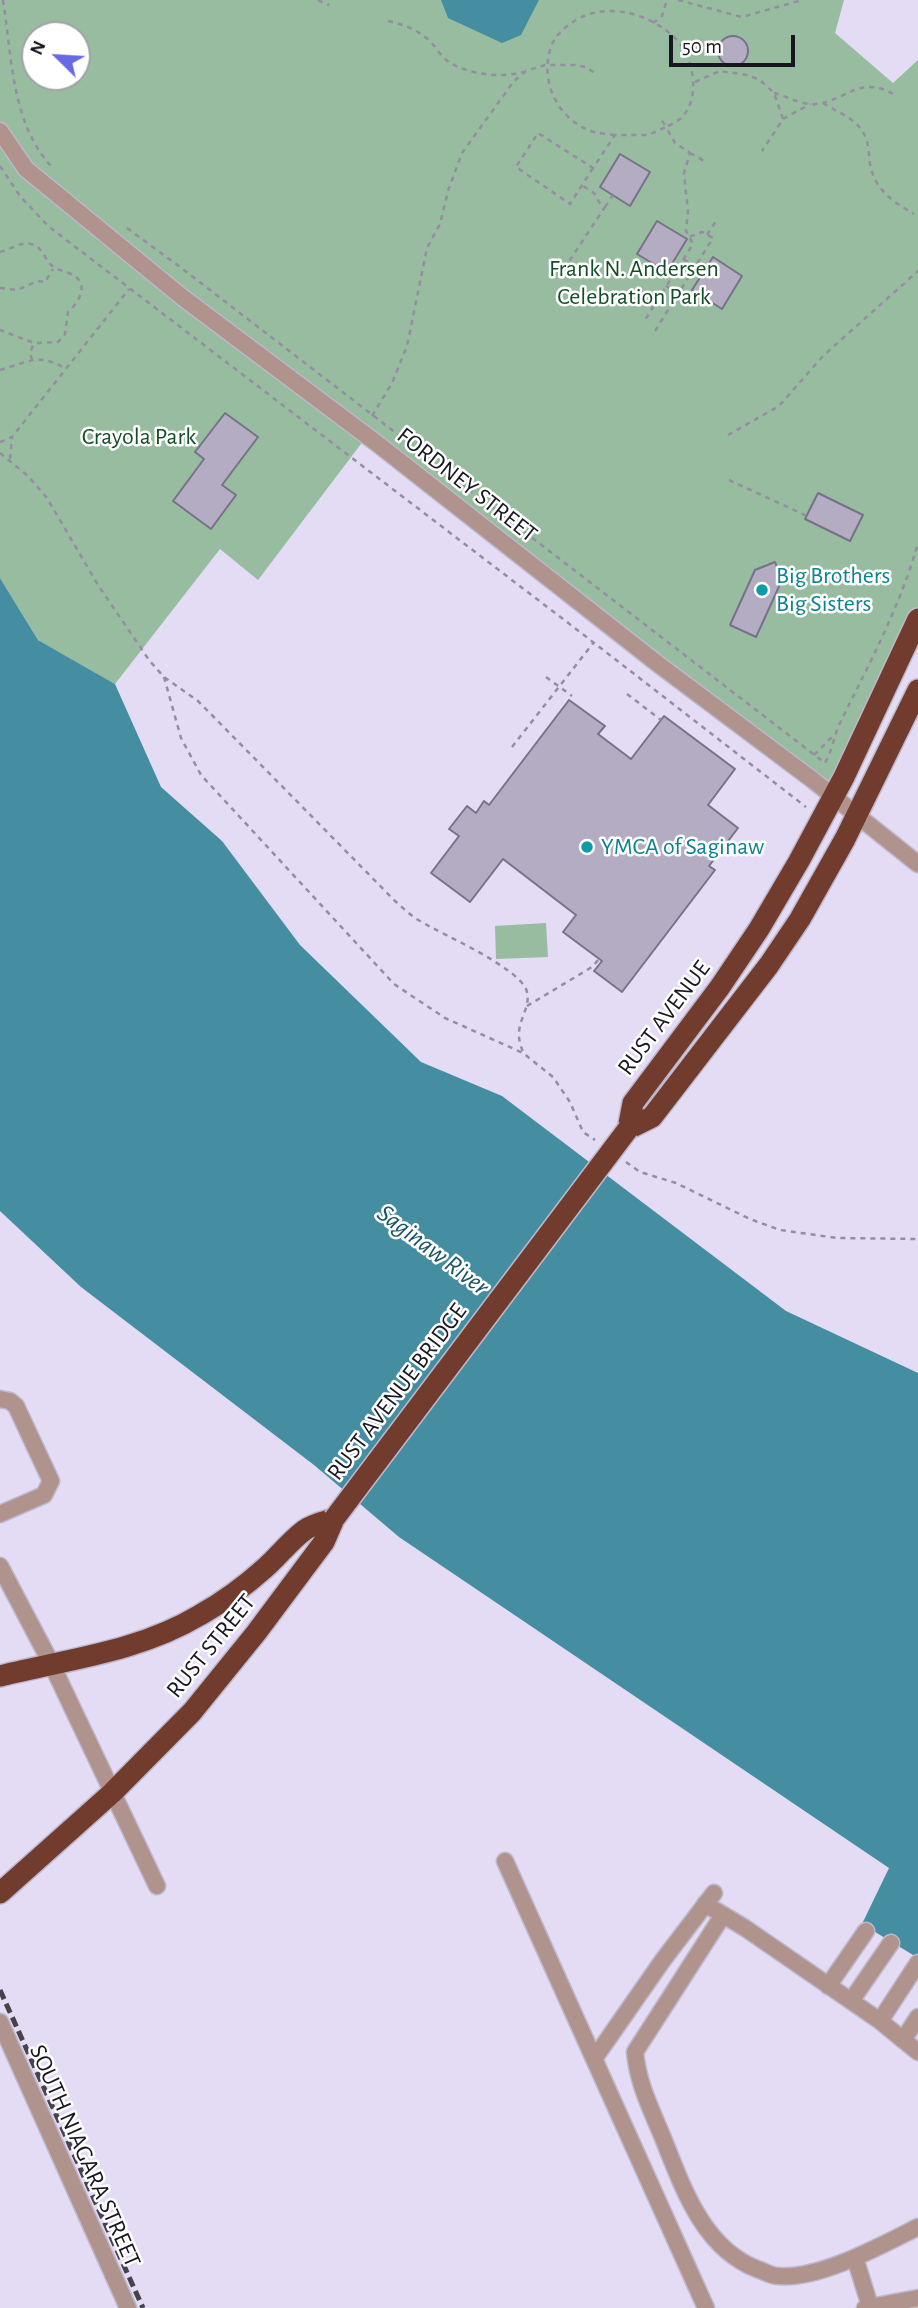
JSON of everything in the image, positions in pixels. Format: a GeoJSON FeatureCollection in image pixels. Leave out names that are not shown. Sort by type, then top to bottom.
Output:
{"type":"FeatureCollection","features":[{"type":"Feature","properties":{"kind":"highway","name":"RUST AVENUE"},"geometry":{"type":"LineString","coordinates":[[628,1129],[633,1103],[740,958],[799,861],[833,798],[918,619]]}},
{"type":"Feature","properties":{"kind":"highway","name":"RUST AVENUE"},"geometry":{"type":"LineString","coordinates":[[628,1129],[652,1117],[769,965],[824,878],[918,690]]}},
{"type":"Feature","properties":{"kind":"highway","name":"RUST AVENUE BRIDGE"},"geometry":{"type":"LineString","coordinates":[[334,1518],[628,1129]]}},
{"type":"Feature","properties":{"kind":"highway"},"geometry":{"type":"LineString","coordinates":[[0,1676],[151,1639],[223,1601],[266,1568],[306,1529],[334,1518]]}},
{"type":"Feature","properties":{"kind":"highway","name":"RUST STREET"},"geometry":{"type":"LineString","coordinates":[[0,1894],[112,1793],[176,1729],[234,1661],[324,1542],[334,1518]]}},
{"type":"Feature","properties":{"kind":"street","name":"FORDNEY STREET"},"geometry":{"type":"LineString","coordinates":[[0,131],[26,169],[182,298],[379,445],[918,864]]}},
{"type":"Feature","properties":{"kind":"street"},"geometry":{"type":"LineString","coordinates":[[0,1399],[10,1401],[16,1406],[51,1481],[44,1495],[0,1514]]}},
{"type":"Feature","properties":{"kind":"street"},"geometry":{"type":"LineString","coordinates":[[0,1566],[52,1665],[157,1886]]}},
{"type":"Feature","properties":{"kind":"street"},"geometry":{"type":"LineString","coordinates":[[505,1861],[706,2308]]}},
{"type":"Feature","properties":{"kind":"street"},"geometry":{"type":"LineString","coordinates":[[594,2059],[710,1898],[723,1915],[880,2021],[918,2052]]}},
{"type":"Feature","properties":{"kind":"street"},"geometry":{"type":"LineString","coordinates":[[723,1915],[635,2052],[637,2076],[691,2206],[723,2248],[747,2265],[777,2276],[809,2273],[855,2258],[918,2227]]}},
{"type":"Feature","properties":{"kind":"street"},"geometry":{"type":"LineString","coordinates":[[828,1986],[866,1931]]}},
{"type":"Feature","properties":{"kind":"street"},"geometry":{"type":"LineString","coordinates":[[851,2001],[891,1943]]}},
{"type":"Feature","properties":{"kind":"street"},"geometry":{"type":"LineString","coordinates":[[880,2021],[918,1963]]}},
{"type":"Feature","properties":{"kind":"street"},"geometry":{"type":"LineString","coordinates":[[903,2040],[918,2017]]}},
{"type":"Feature","properties":{"kind":"street","name":"SOUTH NIAGARA STREET"},"geometry":{"type":"LineString","coordinates":[[0,2022],[128,2308]]}},
{"type":"Feature","properties":{"kind":"street"},"geometry":{"type":"LineString","coordinates":[[855,2258],[868,2307],[918,2298]]}},
{"type":"Feature","properties":{"kind":"path"},"geometry":{"type":"LineString","coordinates":[[3,0],[22,114],[35,148],[58,173]]}},
{"type":"Feature","properties":{"kind":"path"},"geometry":{"type":"LineString","coordinates":[[318,0],[329,5]]}},
{"type":"Feature","properties":{"kind":"path"},"geometry":{"type":"LineString","coordinates":[[653,23],[662,16],[667,0]]}},
{"type":"Feature","properties":{"kind":"path"},"geometry":{"type":"LineString","coordinates":[[678,0],[742,17],[802,0]]}},
{"type":"Feature","properties":{"kind":"path"},"geometry":{"type":"LineString","coordinates":[[611,10],[638,15],[675,38],[688,59],[695,82],[690,103],[681,118],[648,135],[615,135],[593,132],[573,122],[560,109],[551,91],[545,65],[552,43],[567,25],[586,13],[611,10]]}},
{"type":"Feature","properties":{"kind":"path"},"geometry":{"type":"LineString","coordinates":[[388,21],[411,27],[449,62],[463,68],[501,75],[545,65],[581,66],[596,74]]}},
{"type":"Feature","properties":{"kind":"path"},"geometry":{"type":"LineString","coordinates":[[372,416],[392,383],[407,346],[427,248],[440,224],[448,191],[462,153],[514,81],[526,71]]}},
{"type":"Feature","properties":{"kind":"path"},"geometry":{"type":"LineString","coordinates":[[695,82],[712,73],[733,71],[760,80],[774,93],[811,104],[823,103],[861,88],[877,87],[895,95]]}},
{"type":"Feature","properties":{"kind":"path"},"geometry":{"type":"LineString","coordinates":[[774,93],[783,119]]}},
{"type":"Feature","properties":{"kind":"path"},"geometry":{"type":"LineString","coordinates":[[823,103],[854,121],[865,136],[871,169],[878,185],[886,196],[914,214]]}},
{"type":"Feature","properties":{"kind":"path"},"geometry":{"type":"LineString","coordinates":[[762,151],[783,119],[811,104]]}},
{"type":"Feature","properties":{"kind":"path"},"geometry":{"type":"LineString","coordinates":[[661,119],[675,143],[706,162]]}},
{"type":"Feature","properties":{"kind":"path"},"geometry":{"type":"LineString","coordinates":[[593,169],[538,133],[516,167],[570,204],[582,186],[593,169],[615,135]]}},
{"type":"Feature","properties":{"kind":"path"},"geometry":{"type":"LineString","coordinates":[[643,323],[693,244],[686,231],[688,211],[684,173],[690,153]]}},
{"type":"Feature","properties":{"kind":"path"},"geometry":{"type":"LineString","coordinates":[[0,166],[20,196],[48,226],[811,810]]}},
{"type":"Feature","properties":{"kind":"path"},"geometry":{"type":"LineString","coordinates":[[582,186],[594,193],[605,207]]}},
{"type":"Feature","properties":{"kind":"path"},"geometry":{"type":"LineString","coordinates":[[564,269],[613,195]]}},
{"type":"Feature","properties":{"kind":"path"},"geometry":{"type":"LineString","coordinates":[[707,235],[716,220]]}},
{"type":"Feature","properties":{"kind":"path"},"geometry":{"type":"LineString","coordinates":[[122,225],[825,764],[833,736],[890,623],[918,543]]}},
{"type":"Feature","properties":{"kind":"path"},"geometry":{"type":"LineString","coordinates":[[655,331],[713,238],[702,232],[689,237]]}},
{"type":"Feature","properties":{"kind":"path"},"geometry":{"type":"LineString","coordinates":[[0,252],[24,243],[30,244],[41,250],[54,268],[76,277],[82,295],[79,302],[68,312],[62,339],[52,343],[34,342],[0,330]]}},
{"type":"Feature","properties":{"kind":"path"},"geometry":{"type":"LineString","coordinates":[[683,259],[696,268]]}},
{"type":"Feature","properties":{"kind":"path"},"geometry":{"type":"LineString","coordinates":[[0,288],[17,290],[38,281],[46,282],[54,268]]}},
{"type":"Feature","properties":{"kind":"path"},"geometry":{"type":"LineString","coordinates":[[728,435],[779,406],[822,356],[918,271]]}},
{"type":"Feature","properties":{"kind":"path"},"geometry":{"type":"LineString","coordinates":[[666,285],[680,293]]}},
{"type":"Feature","properties":{"kind":"path"},"geometry":{"type":"LineString","coordinates":[[0,442],[12,437],[129,289]]}},
{"type":"Feature","properties":{"kind":"path"},"geometry":{"type":"LineString","coordinates":[[32,360],[30,353],[34,342]]}},
{"type":"Feature","properties":{"kind":"path"},"geometry":{"type":"LineString","coordinates":[[0,370],[32,360],[51,360],[66,369]]}},
{"type":"Feature","properties":{"kind":"path"},"geometry":{"type":"LineString","coordinates":[[10,459],[12,437]]}},
{"type":"Feature","properties":{"kind":"path"},"geometry":{"type":"LineString","coordinates":[[0,453],[29,476],[47,498],[98,585],[149,660],[164,677],[198,701],[395,901],[418,920],[501,966],[517,978],[526,989],[527,1006],[521,1018],[518,1035],[523,1053]]}},
{"type":"Feature","properties":{"kind":"path"},"geometry":{"type":"LineString","coordinates":[[729,480],[807,516]]}},
{"type":"Feature","properties":{"kind":"path"},"geometry":{"type":"LineString","coordinates":[[512,747],[594,642]]}},
{"type":"Feature","properties":{"kind":"path"},"geometry":{"type":"LineString","coordinates":[[164,677],[181,738],[201,775],[394,984],[445,1017],[523,1053],[553,1077],[570,1101],[583,1132],[595,1140]]}},
{"type":"Feature","properties":{"kind":"path"},"geometry":{"type":"LineString","coordinates":[[546,677],[572,696]]}},
{"type":"Feature","properties":{"kind":"path"},"geometry":{"type":"LineString","coordinates":[[627,694],[661,720]]}},
{"type":"Feature","properties":{"kind":"path"},"geometry":{"type":"LineString","coordinates":[[814,755],[833,736]]}},
{"type":"Feature","properties":{"kind":"path"},"geometry":{"type":"LineString","coordinates":[[527,1006],[592,967],[599,959]]}},
{"type":"Feature","properties":{"kind":"path"},"geometry":{"type":"LineString","coordinates":[[617,1156],[640,1172],[676,1184],[780,1230],[836,1238],[918,1239]]}},
{"type":"Feature","properties":{"kind":"green space","name":"Frank N. Andersen Celebration Park"},"geometry":{"type":"Polygon","coordinates":[[[0,0],[844,0],[835,33],[893,83],[918,60],[918,619],[833,798],[367,436],[258,580],[220,549],[115,684],[38,640],[0,578],[0,0]]]}},
{"type":"Feature","properties":{"kind":"green space"},"geometry":{"type":"Polygon","coordinates":[[[546,923],[548,957],[496,959],[495,926],[546,923]]]}},
{"type":"Feature","properties":{"kind":"water"},"geometry":{"type":"Polygon","coordinates":[[[441,0],[539,0],[521,35],[502,43],[448,18],[441,0]]]}},
{"type":"Feature","properties":{"kind":"water","name":"Saginaw River"},"geometry":{"type":"Polygon","coordinates":[[[0,578],[38,640],[115,684],[161,787],[222,841],[300,945],[421,1062],[502,1096],[786,1311],[918,1373],[918,1958],[862,1924],[889,1868],[399,1537],[314,1465],[81,1287],[0,1211],[0,578]]]}},
{"type":"Feature","properties":{"kind":"building"},"geometry":{"type":"Polygon","coordinates":[[[733,36],[739,37],[747,45],[747,57],[739,65],[733,66],[727,65],[719,57],[718,51],[719,45],[727,37],[733,36]]]}},
{"type":"Feature","properties":{"kind":"building"},"geometry":{"type":"Polygon","coordinates":[[[620,154],[650,172],[630,206],[600,187],[620,154]]]}},
{"type":"Feature","properties":{"kind":"building"},"geometry":{"type":"Polygon","coordinates":[[[657,221],[687,239],[667,272],[637,254],[657,221]]]}},
{"type":"Feature","properties":{"kind":"building"},"geometry":{"type":"Polygon","coordinates":[[[713,257],[742,276],[722,309],[692,290],[713,257]]]}},
{"type":"Feature","properties":{"kind":"building"},"geometry":{"type":"Polygon","coordinates":[[[225,413],[258,437],[222,485],[236,495],[211,529],[173,501],[204,459],[195,452],[225,413]]]}},
{"type":"Feature","properties":{"kind":"building"},"geometry":{"type":"Polygon","coordinates":[[[818,493],[863,515],[850,541],[805,519],[818,493]]]}},
{"type":"Feature","properties":{"kind":"building","name":"Big Brothers Big Sisters"},"geometry":{"type":"Polygon","coordinates":[[[775,562],[782,580],[756,637],[730,625],[755,570],[775,562]]]}},
{"type":"Feature","properties":{"kind":"building","name":"YMCA of Saginaw"},"geometry":{"type":"Polygon","coordinates":[[[569,700],[605,726],[598,734],[631,759],[664,716],[735,769],[708,805],[738,828],[709,866],[715,870],[622,992],[594,971],[602,961],[563,932],[576,915],[503,859],[470,902],[431,873],[459,836],[449,829],[467,806],[476,813],[484,801],[489,805],[569,700]]]}},
{"type":"Feature","properties":{"kind":"railway"},"geometry":{"type":"LineString","coordinates":[[0,1990],[143,2308]]}},
{"type":"Feature","properties":{"kind":"place","name":"Big Brothers Big Sisters"},"geometry":{"type":"Point","coordinates":[762,590]}},
{"type":"Feature","properties":{"kind":"place","name":"YMCA of Saginaw"},"geometry":{"type":"Point","coordinates":[587,847]}},
{"type":"Feature","properties":{"kind":"park label","name":"Crayola Park"},"geometry":{"type":"Point","coordinates":[139,437]}}]}
